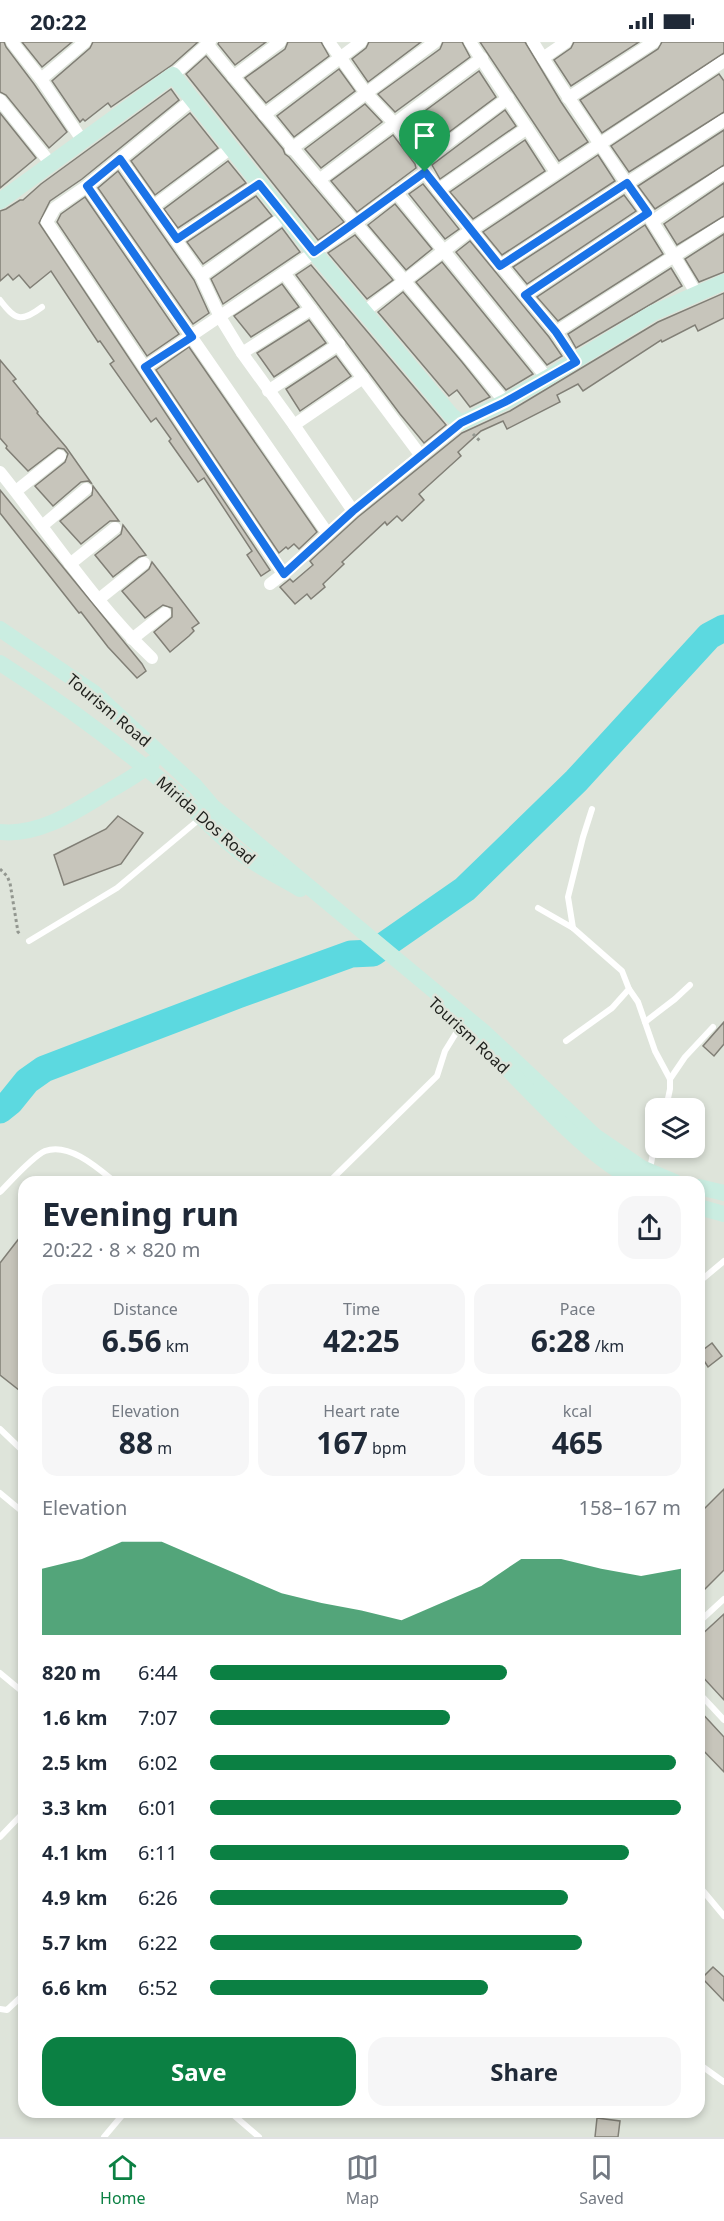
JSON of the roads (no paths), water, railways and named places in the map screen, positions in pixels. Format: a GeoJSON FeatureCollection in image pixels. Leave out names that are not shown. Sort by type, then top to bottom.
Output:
{"type":"FeatureCollection","features":[{"type":"Feature","properties":{"kind":"main road"},"geometry":{"type":"LineString","coordinates":[[2,194],[51,164],[173,75],[314,252],[451,415],[461,423],[505,402],[576,362],[652,313],[724,282]]}},
{"type":"Feature","properties":{"kind":"main road","name":"Tourism Road"},"geometry":{"type":"LineString","coordinates":[[0,629],[93,692],[185,777]]}},
{"type":"Feature","properties":{"kind":"main road","name":"Tourism Road"},"geometry":{"type":"LineString","coordinates":[[0,663],[33,684],[146,768]]}},
{"type":"Feature","properties":{"kind":"main road"},"geometry":{"type":"LineString","coordinates":[[0,832],[22,831],[52,823],[146,768],[161,754]]}},
{"type":"Feature","properties":{"kind":"main road","name":"Mirida Dos Road"},"geometry":{"type":"LineString","coordinates":[[146,768],[188,803],[207,812],[302,885]]}},
{"type":"Feature","properties":{"kind":"main road","name":"Mirida Dos Road"},"geometry":{"type":"LineString","coordinates":[[185,777],[207,812]]}},
{"type":"Feature","properties":{"kind":"main road","name":"Tourism Road"},"geometry":{"type":"LineString","coordinates":[[302,885],[643,1176]]}},
{"type":"Feature","properties":{"kind":"main road","name":"Tourism Road"},"geometry":{"type":"LineString","coordinates":[[465,1022],[545,1108],[615,1170],[636,1176]]}},
{"type":"Feature","properties":{"kind":"main road"},"geometry":{"type":"LineString","coordinates":[[705,1209],[724,1214]]}},
{"type":"Feature","properties":{"kind":"street"},"geometry":{"type":"LineString","coordinates":[[13,42],[82,140]]}},
{"type":"Feature","properties":{"kind":"street"},"geometry":{"type":"LineString","coordinates":[[40,79],[85,42]]}},
{"type":"Feature","properties":{"kind":"street"},"geometry":{"type":"LineString","coordinates":[[233,77],[280,42]]}},
{"type":"Feature","properties":{"kind":"street"},"geometry":{"type":"LineString","coordinates":[[329,42],[366,93],[395,124],[438,190],[556,332],[576,362]]}},
{"type":"Feature","properties":{"kind":"street"},"geometry":{"type":"LineString","coordinates":[[264,115],[361,42]]}},
{"type":"Feature","properties":{"kind":"street"},"geometry":{"type":"LineString","coordinates":[[291,149],[435,42]]}},
{"type":"Feature","properties":{"kind":"street"},"geometry":{"type":"LineString","coordinates":[[470,42],[483,58],[556,172]]}},
{"type":"Feature","properties":{"kind":"street"},"geometry":{"type":"LineString","coordinates":[[533,42],[568,98],[674,254],[697,295]]}},
{"type":"Feature","properties":{"kind":"street"},"geometry":{"type":"LineString","coordinates":[[543,57],[566,42]]}},
{"type":"Feature","properties":{"kind":"street"},"geometry":{"type":"LineString","coordinates":[[568,98],[654,42]]}},
{"type":"Feature","properties":{"kind":"street"},"geometry":{"type":"LineString","coordinates":[[173,75],[208,43],[291,149],[406,281],[505,402]]}},
{"type":"Feature","properties":{"kind":"street"},"geometry":{"type":"LineString","coordinates":[[319,180],[483,58]]}},
{"type":"Feature","properties":{"kind":"street"},"geometry":{"type":"LineString","coordinates":[[365,311],[471,230],[724,61]]}},
{"type":"Feature","properties":{"kind":"street"},"geometry":{"type":"LineString","coordinates":[[145,367],[284,273],[396,192],[424,166],[508,98]]}},
{"type":"Feature","properties":{"kind":"street"},"geometry":{"type":"LineString","coordinates":[[0,100],[51,164]]}},
{"type":"Feature","properties":{"kind":"street"},"geometry":{"type":"LineString","coordinates":[[192,100],[87,186],[55,208],[47,222],[284,574]]}},
{"type":"Feature","properties":{"kind":"street"},"geometry":{"type":"LineString","coordinates":[[500,266],[724,120]]}},
{"type":"Feature","properties":{"kind":"street"},"geometry":{"type":"LineString","coordinates":[[438,190],[527,128]]}},
{"type":"Feature","properties":{"kind":"street"},"geometry":{"type":"LineString","coordinates":[[154,206],[231,148]]}},
{"type":"Feature","properties":{"kind":"street"},"geometry":{"type":"LineString","coordinates":[[120,159],[201,276],[220,317],[242,354],[353,511]]}},
{"type":"Feature","properties":{"kind":"street"},"geometry":{"type":"LineString","coordinates":[[525,295],[724,173]]}},
{"type":"Feature","properties":{"kind":"street"},"geometry":{"type":"LineString","coordinates":[[177,239],[259,184]]}},
{"type":"Feature","properties":{"kind":"street"},"geometry":{"type":"LineString","coordinates":[[87,186],[328,534]]}},
{"type":"Feature","properties":{"kind":"street"},"geometry":{"type":"LineString","coordinates":[[396,192],[547,378]]}},
{"type":"Feature","properties":{"kind":"street"},"geometry":{"type":"LineString","coordinates":[[201,276],[285,216]]}},
{"type":"Feature","properties":{"kind":"street"},"geometry":{"type":"LineString","coordinates":[[556,332],[674,254],[724,224]]}},
{"type":"Feature","properties":{"kind":"street"},"geometry":{"type":"LineString","coordinates":[[284,273],[421,456]]}},
{"type":"Feature","properties":{"kind":"street"},"geometry":{"type":"LineString","coordinates":[[242,354],[311,309]]}},
{"type":"Feature","properties":{"kind":"street"},"geometry":{"type":"LineString","coordinates":[[268,391],[339,344]]}},
{"type":"Feature","properties":{"kind":"street"},"geometry":{"type":"LineString","coordinates":[[294,425],[363,378]]}},
{"type":"Feature","properties":{"kind":"street"},"geometry":{"type":"LineString","coordinates":[[270,584],[353,511],[461,423]]}},
{"type":"Feature","properties":{"kind":"street"},"geometry":{"type":"LineString","coordinates":[[16,491],[60,456]]}},
{"type":"Feature","properties":{"kind":"street"},"geometry":{"type":"LineString","coordinates":[[0,472],[70,564],[132,639],[153,658]]}},
{"type":"Feature","properties":{"kind":"street"},"geometry":{"type":"LineString","coordinates":[[42,526],[86,489]]}},
{"type":"Feature","properties":{"kind":"street"},"geometry":{"type":"LineString","coordinates":[[70,564],[115,528]]}},
{"type":"Feature","properties":{"kind":"street"},"geometry":{"type":"LineString","coordinates":[[99,599],[144,563]]}},
{"type":"Feature","properties":{"kind":"street"},"geometry":{"type":"LineString","coordinates":[[132,639],[165,613]]}},
{"type":"Feature","properties":{"kind":"lane"},"geometry":{"type":"LineString","coordinates":[[0,300],[14,316],[22,318],[30,316],[42,307]]}},
{"type":"Feature","properties":{"kind":"lane"},"geometry":{"type":"LineString","coordinates":[[573,928],[568,897],[592,809]]}},
{"type":"Feature","properties":{"kind":"lane"},"geometry":{"type":"LineString","coordinates":[[29,941],[117,888],[207,812]]}},
{"type":"Feature","properties":{"kind":"lane"},"geometry":{"type":"LineString","coordinates":[[538,908],[573,928],[622,971],[629,989],[638,1002],[655,1051],[670,1079],[668,1098]]}},
{"type":"Feature","properties":{"kind":"lane"},"geometry":{"type":"LineString","coordinates":[[645,1022],[690,985]]}},
{"type":"Feature","properties":{"kind":"lane"},"geometry":{"type":"LineString","coordinates":[[566,1041],[612,1008],[629,989]]}},
{"type":"Feature","properties":{"kind":"lane"},"geometry":{"type":"LineString","coordinates":[[335,1176],[437,1076],[445,1051],[465,1022]]}},
{"type":"Feature","properties":{"kind":"lane"},"geometry":{"type":"LineString","coordinates":[[670,1079],[685,1057],[713,1027]]}},
{"type":"Feature","properties":{"kind":"lane"},"geometry":{"type":"LineString","coordinates":[[0,1192],[17,1174],[45,1151],[63,1150],[90,1161],[108,1176]]}},
{"type":"Feature","properties":{"kind":"lane"},"geometry":{"type":"LineString","coordinates":[[647,1176],[651,1158]]}},
{"type":"Feature","properties":{"kind":"lane"},"geometry":{"type":"LineString","coordinates":[[705,1277],[724,1261]]}},
{"type":"Feature","properties":{"kind":"lane"},"geometry":{"type":"LineString","coordinates":[[0,1430],[18,1446]]}},
{"type":"Feature","properties":{"kind":"lane"},"geometry":{"type":"LineString","coordinates":[[0,1493],[18,1508]]}},
{"type":"Feature","properties":{"kind":"lane"},"geometry":{"type":"LineString","coordinates":[[705,1616],[724,1599]]}},
{"type":"Feature","properties":{"kind":"lane"},"geometry":{"type":"LineString","coordinates":[[0,1673],[18,1688]]}},
{"type":"Feature","properties":{"kind":"lane"},"geometry":{"type":"LineString","coordinates":[[705,1699],[724,1720]]}},
{"type":"Feature","properties":{"kind":"lane"},"geometry":{"type":"LineString","coordinates":[[0,1837],[18,1818]]}},
{"type":"Feature","properties":{"kind":"lane"},"geometry":{"type":"LineString","coordinates":[[705,1893],[724,1916]]}},
{"type":"Feature","properties":{"kind":"lane"},"geometry":{"type":"LineString","coordinates":[[0,2009],[7,2010],[18,2000]]}},
{"type":"Feature","properties":{"kind":"lane"},"geometry":{"type":"LineString","coordinates":[[705,2068],[724,2082]]}},
{"type":"Feature","properties":{"kind":"lane"},"geometry":{"type":"LineString","coordinates":[[104,2137],[120,2118]]}},
{"type":"Feature","properties":{"kind":"lane"},"geometry":{"type":"LineString","coordinates":[[237,2118],[259,2137]]}},
{"type":"Feature","properties":{"kind":"waterway"},"geometry":{"type":"LineString","coordinates":[[0,1110],[10,1102],[27,1081],[44,1069],[351,954],[373,953],[465,889],[576,781],[709,636],[724,628]]}}]}
